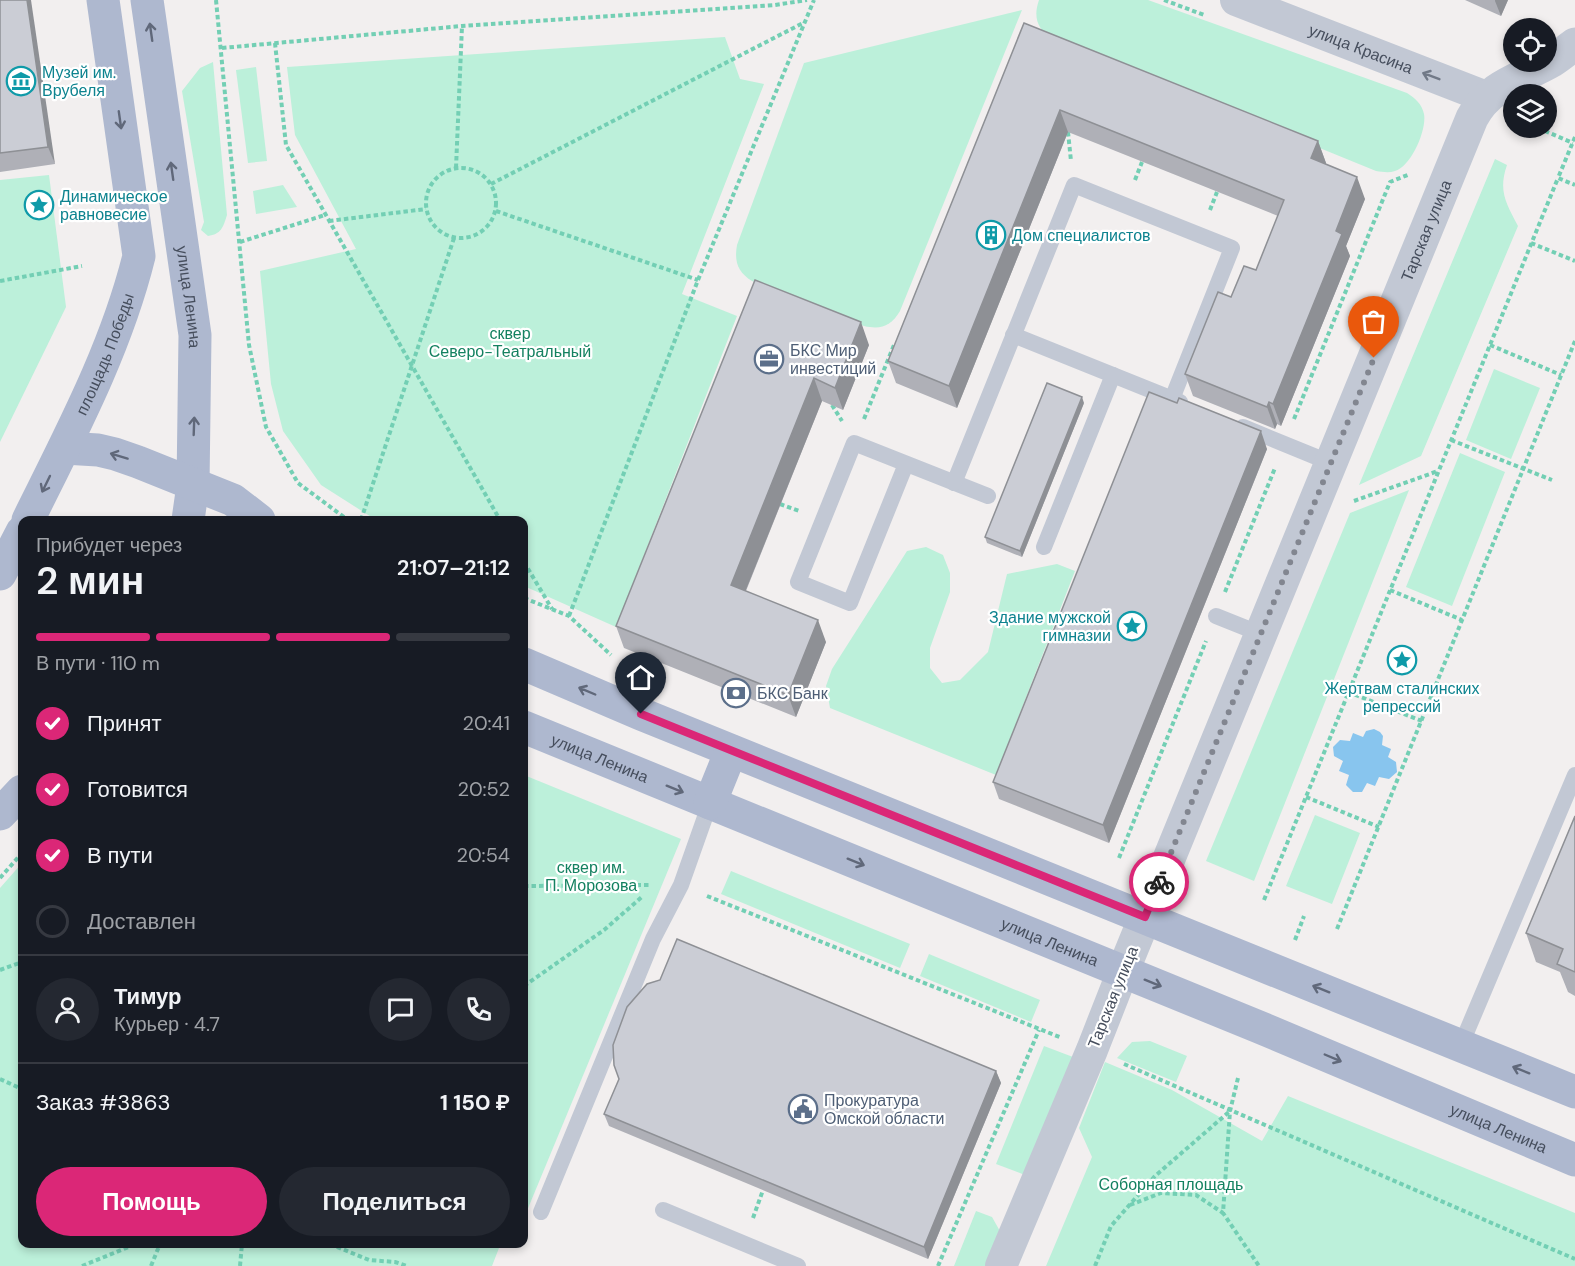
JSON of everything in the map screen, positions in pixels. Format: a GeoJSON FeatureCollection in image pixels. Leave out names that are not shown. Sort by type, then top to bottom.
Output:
{"type":"FeatureCollection","features":[{"type":"Feature","properties":{"kind":"main road","name":"площадь Победы"},"geometry":{"type":"LineString","coordinates":[[30,516],[64,448],[116,330],[130,294],[139,256],[103,0]]}},
{"type":"Feature","properties":{"kind":"main road","name":"улица Ленина"},"geometry":{"type":"LineString","coordinates":[[147,0],[195,335],[193,485]]}},
{"type":"Feature","properties":{"kind":"main road"},"geometry":{"type":"LineString","coordinates":[[64,448],[115,454],[233,500],[254,516]]}},
{"type":"Feature","properties":{"kind":"main road"},"geometry":{"type":"LineString","coordinates":[[189,516],[193,485]]}},
{"type":"Feature","properties":{"kind":"main road"},"geometry":{"type":"LineString","coordinates":[[0,574],[18,540]]}},
{"type":"Feature","properties":{"kind":"main road"},"geometry":{"type":"LineString","coordinates":[[528,666],[731,751],[1575,1092]]}},
{"type":"Feature","properties":{"kind":"main road","name":"улица Ленина"},"geometry":{"type":"LineString","coordinates":[[528,729],[1123,971],[1575,1160]]}},
{"type":"Feature","properties":{"kind":"main road"},"geometry":{"type":"LineString","coordinates":[[710,803],[731,751]]}},
{"type":"Feature","properties":{"kind":"main road"},"geometry":{"type":"LineString","coordinates":[[0,814],[18,794]]}},
{"type":"Feature","properties":{"kind":"street","name":"улица Красина"},"geometry":{"type":"LineString","coordinates":[[1255,3],[1486,97]]}},
{"type":"Feature","properties":{"kind":"street"},"geometry":{"type":"LineString","coordinates":[[1486,97],[1509,82],[1553,60],[1575,44]]}},
{"type":"Feature","properties":{"kind":"street","name":"Тарская улица"},"geometry":{"type":"LineString","coordinates":[[1001,1266],[1468,126],[1486,97]]}},
{"type":"Feature","properties":{"kind":"lane"},"geometry":{"type":"LineString","coordinates":[[954,483],[1074,185],[1232,248],[1172,399]]}},
{"type":"Feature","properties":{"kind":"lane"},"geometry":{"type":"LineString","coordinates":[[1013,335],[1192,407]]}},
{"type":"Feature","properties":{"kind":"lane"},"geometry":{"type":"LineString","coordinates":[[1044,547],[1113,375]]}},
{"type":"Feature","properties":{"kind":"lane"},"geometry":{"type":"LineString","coordinates":[[1223,420],[1331,463]]}},
{"type":"Feature","properties":{"kind":"lane"},"geometry":{"type":"LineString","coordinates":[[906,464],[850,603],[798,582],[854,442],[988,496]]}},
{"type":"Feature","properties":{"kind":"lane"},"geometry":{"type":"LineString","coordinates":[[1216,616],[1261,634]]}},
{"type":"Feature","properties":{"kind":"lane"},"geometry":{"type":"LineString","coordinates":[[1461,1045],[1575,775]]}},
{"type":"Feature","properties":{"kind":"lane"},"geometry":{"type":"LineString","coordinates":[[541,1212],[653,939],[681,885],[710,803]]}},
{"type":"Feature","properties":{"kind":"lane"},"geometry":{"type":"LineString","coordinates":[[663,1210],[798,1266]]}},
{"type":"Feature","properties":{"kind":"path"},"geometry":{"type":"LineString","coordinates":[[216,0],[249,345],[266,427],[298,483],[343,516]]}},
{"type":"Feature","properties":{"kind":"path"},"geometry":{"type":"LineString","coordinates":[[222,48],[462,26],[807,0]]}},
{"type":"Feature","properties":{"kind":"path"},"geometry":{"type":"LineString","coordinates":[[569,616],[698,280],[814,0]]}},
{"type":"Feature","properties":{"kind":"path"},"geometry":{"type":"LineString","coordinates":[[491,184],[803,23]]}},
{"type":"Feature","properties":{"kind":"path"},"geometry":{"type":"LineString","coordinates":[[456,168],[462,26]]}},
{"type":"Feature","properties":{"kind":"path"},"geometry":{"type":"LineString","coordinates":[[275,43],[286,145],[498,516]]}},
{"type":"Feature","properties":{"kind":"path"},"geometry":{"type":"LineString","coordinates":[[1557,136],[1573,143]]}},
{"type":"Feature","properties":{"kind":"path"},"geometry":{"type":"LineString","coordinates":[[1264,900],[1575,137]]}},
{"type":"Feature","properties":{"kind":"path"},"geometry":{"type":"LineString","coordinates":[[456,168],[476,171],[491,184],[497,202],[496,211],[485,230],[475,236],[465,238],[444,234],[429,219],[426,198],[436,178],[445,171],[456,168]]}},
{"type":"Feature","properties":{"kind":"path"},"geometry":{"type":"LineString","coordinates":[[1558,178],[1575,185]]}},
{"type":"Feature","properties":{"kind":"path"},"geometry":{"type":"LineString","coordinates":[[1119,858],[1390,182]]}},
{"type":"Feature","properties":{"kind":"path"},"geometry":{"type":"LineString","coordinates":[[329,221],[426,209]]}},
{"type":"Feature","properties":{"kind":"path"},"geometry":{"type":"LineString","coordinates":[[496,211],[698,280]]}},
{"type":"Feature","properties":{"kind":"path"},"geometry":{"type":"LineString","coordinates":[[240,242],[325,215]]}},
{"type":"Feature","properties":{"kind":"path"},"geometry":{"type":"LineString","coordinates":[[362,516],[454,237]]}},
{"type":"Feature","properties":{"kind":"path"},"geometry":{"type":"LineString","coordinates":[[1531,243],[1575,261]]}},
{"type":"Feature","properties":{"kind":"path"},"geometry":{"type":"LineString","coordinates":[[0,281],[82,266]]}},
{"type":"Feature","properties":{"kind":"path"},"geometry":{"type":"LineString","coordinates":[[1337,929],[1575,341]]}},
{"type":"Feature","properties":{"kind":"path"},"geometry":{"type":"LineString","coordinates":[[854,442],[894,345]]}},
{"type":"Feature","properties":{"kind":"path"},"geometry":{"type":"LineString","coordinates":[[1490,345],[1561,375]]}},
{"type":"Feature","properties":{"kind":"path"},"geometry":{"type":"LineString","coordinates":[[1451,440],[1552,480]]}},
{"type":"Feature","properties":{"kind":"path"},"geometry":{"type":"LineString","coordinates":[[1345,504],[1438,471]]}},
{"type":"Feature","properties":{"kind":"path"},"geometry":{"type":"LineString","coordinates":[[528,569],[553,610]]}},
{"type":"Feature","properties":{"kind":"path"},"geometry":{"type":"LineString","coordinates":[[1390,590],[1462,620]]}},
{"type":"Feature","properties":{"kind":"path"},"geometry":{"type":"LineString","coordinates":[[528,600],[569,616],[611,655]]}},
{"type":"Feature","properties":{"kind":"path"},"geometry":{"type":"LineString","coordinates":[[1348,692],[1422,721]]}},
{"type":"Feature","properties":{"kind":"path"},"geometry":{"type":"LineString","coordinates":[[1305,797],[1379,827]]}},
{"type":"Feature","properties":{"kind":"path"},"geometry":{"type":"LineString","coordinates":[[0,878],[18,858]]}},
{"type":"Feature","properties":{"kind":"path"},"geometry":{"type":"LineString","coordinates":[[528,983],[604,930],[645,895]]}},
{"type":"Feature","properties":{"kind":"path"},"geometry":{"type":"LineString","coordinates":[[1294,940],[1304,916]]}},
{"type":"Feature","properties":{"kind":"path"},"geometry":{"type":"LineString","coordinates":[[0,970],[18,963]]}},
{"type":"Feature","properties":{"kind":"path"},"geometry":{"type":"LineString","coordinates":[[938,1266],[1039,1029]]}},
{"type":"Feature","properties":{"kind":"path"},"geometry":{"type":"LineString","coordinates":[[1223,1213],[1230,1111],[1238,1077]]}},
{"type":"Feature","properties":{"kind":"path"},"geometry":{"type":"LineString","coordinates":[[0,1079],[18,1087]]}},
{"type":"Feature","properties":{"kind":"path"},"geometry":{"type":"LineString","coordinates":[[1095,1266],[1111,1226],[1155,1176],[1230,1111]]}},
{"type":"Feature","properties":{"kind":"path"},"geometry":{"type":"LineString","coordinates":[[1129,1206],[1161,1193],[1196,1195],[1223,1213],[1259,1266]]}},
{"type":"Feature","properties":{"kind":"path"},"geometry":{"type":"LineString","coordinates":[[82,1266],[126,1248]]}},
{"type":"Feature","properties":{"kind":"path"},"geometry":{"type":"LineString","coordinates":[[151,1266],[158,1248]]}},
{"type":"Feature","properties":{"kind":"path"},"geometry":{"type":"LineString","coordinates":[[240,1266],[242,1248]]}},
{"type":"Feature","properties":{"kind":"path"},"geometry":{"type":"LineString","coordinates":[[340,1248],[369,1260],[395,1262],[407,1266]]}},
{"type":"Feature","properties":{"kind":"path"},"geometry":{"type":"LineString","coordinates":[[366,1266],[369,1260]]}},
{"type":"Feature","properties":{"kind":"green space"},"geometry":{"type":"Polygon","coordinates":[[[1039,0],[1148,0],[1407,93],[1418,102],[1424,114],[1423,129],[1417,147],[1401,168],[1390,172],[1376,171],[1053,39],[1043,32],[1038,22],[1036,12],[1039,0]]]}},
{"type":"Feature","properties":{"kind":"green space"},"geometry":{"type":"Polygon","coordinates":[[[1022,10],[900,311],[893,320],[885,326],[864,326],[752,281],[743,274],[736,257],[737,245],[804,63],[1022,10]]]}},
{"type":"Feature","properties":{"kind":"green space","name":"сквер Северо-Театральный"},"geometry":{"type":"Polygon","coordinates":[[[725,37],[740,79],[764,84],[682,294],[737,316],[616,627],[528,588],[528,516],[370,516],[321,485],[283,431],[271,384],[260,271],[356,249],[295,135],[287,67],[725,37]]]}},
{"type":"Feature","properties":{"kind":"green space"},"geometry":{"type":"Polygon","coordinates":[[[213,62],[227,215],[221,230],[208,236],[201,230],[204,222],[182,91],[200,68],[213,62]]]}},
{"type":"Feature","properties":{"kind":"green space"},"geometry":{"type":"Polygon","coordinates":[[[256,67],[267,161],[248,163],[236,70],[256,67]]]}},
{"type":"Feature","properties":{"kind":"green space"},"geometry":{"type":"Polygon","coordinates":[[[1495,159],[1507,165],[1503,190],[1518,226],[1421,456],[1359,485],[1495,159]]]}},
{"type":"Feature","properties":{"kind":"green space"},"geometry":{"type":"Polygon","coordinates":[[[49,175],[66,307],[0,442],[0,180],[49,175]]]}},
{"type":"Feature","properties":{"kind":"green space"},"geometry":{"type":"Polygon","coordinates":[[[283,185],[297,207],[256,214],[253,191],[283,185]]]}},
{"type":"Feature","properties":{"kind":"green space"},"geometry":{"type":"Polygon","coordinates":[[[1494,369],[1540,388],[1511,459],[1466,440],[1494,369]]]}},
{"type":"Feature","properties":{"kind":"green space"},"geometry":{"type":"Polygon","coordinates":[[[1460,453],[1505,472],[1452,606],[1406,587],[1460,453]]]}},
{"type":"Feature","properties":{"kind":"green space"},"geometry":{"type":"Polygon","coordinates":[[[1409,490],[1254,881],[1206,861],[1350,513],[1409,490]]]}},
{"type":"Feature","properties":{"kind":"green space"},"geometry":{"type":"Polygon","coordinates":[[[926,547],[943,555],[950,573],[950,592],[930,648],[930,668],[942,683],[960,680],[988,652],[1007,574],[1057,564],[1075,571],[996,775],[830,708],[826,686],[832,669],[907,551],[926,547]]]}},
{"type":"Feature","properties":{"kind":"green space","name":"сквер им. П. Морозова"},"geometry":{"type":"Polygon","coordinates":[[[528,777],[681,839],[528,1208],[528,777]]]}},
{"type":"Feature","properties":{"kind":"green space"},"geometry":{"type":"Polygon","coordinates":[[[1315,815],[1360,833],[1332,904],[1286,886],[1315,815]]]}},
{"type":"Feature","properties":{"kind":"green space"},"geometry":{"type":"Polygon","coordinates":[[[18,868],[18,1248],[499,1248],[492,1266],[0,1266],[0,888],[18,868]]]}},
{"type":"Feature","properties":{"kind":"green space"},"geometry":{"type":"Polygon","coordinates":[[[731,871],[910,944],[900,968],[721,894],[731,871]]]}},
{"type":"Feature","properties":{"kind":"green space"},"geometry":{"type":"Polygon","coordinates":[[[929,954],[1040,1000],[1031,1022],[920,976],[929,954]]]}},
{"type":"Feature","properties":{"kind":"green space"},"geometry":{"type":"Polygon","coordinates":[[[1150,1041],[1187,1056],[1176,1082],[1117,1058],[1132,1042],[1150,1041]]]}},
{"type":"Feature","properties":{"kind":"green space"},"geometry":{"type":"Polygon","coordinates":[[[1044,1046],[1073,1057],[1025,1175],[996,1164],[1044,1046]]]}},
{"type":"Feature","properties":{"kind":"green space","name":"Соборная площадь"},"geometry":{"type":"Polygon","coordinates":[[[1105,1062],[1172,1090],[1262,1141],[1288,1096],[1575,1213],[1575,1266],[1046,1266],[1092,1157],[1079,1128],[1105,1062]]]}},
{"type":"Feature","properties":{"kind":"green space"},"geometry":{"type":"Polygon","coordinates":[[[976,1211],[992,1217],[1001,1233],[988,1266],[954,1266],[976,1211]]]}},
{"type":"Feature","properties":{"kind":"water"},"geometry":{"type":"Polygon","coordinates":[[[1374,729],[1383,736],[1382,745],[1391,749],[1388,757],[1396,762],[1397,772],[1389,779],[1379,777],[1375,786],[1367,783],[1362,792],[1353,792],[1346,785],[1349,775],[1339,771],[1343,761],[1334,756],[1333,747],[1340,740],[1350,741],[1353,733],[1363,737],[1366,731],[1374,729]]]}},
{"type":"Feature","properties":{"kind":"building","name":"Музей им. Врубеля"},"geometry":{"type":"Polygon","coordinates":[[[0,0],[27,0],[48,147],[0,153],[0,0]]]}},
{"type":"Feature","properties":{"kind":"building","name":"Дом специалистов"},"geometry":{"type":"Polygon","coordinates":[[[1024,23],[1318,141],[1311,158],[1357,177],[1336,231],[1342,234],[1273,404],[1269,402],[1267,407],[1185,374],[1218,292],[1231,297],[1244,266],[1256,270],[1284,200],[1060,110],[949,386],[888,361],[1024,23]]]}},
{"type":"Feature","properties":{"kind":"building"},"geometry":{"type":"Polygon","coordinates":[[[755,280],[861,322],[835,388],[814,378],[731,585],[818,620],[788,695],[616,626],[755,280]]]}},
{"type":"Feature","properties":{"kind":"building"},"geometry":{"type":"Polygon","coordinates":[[[1047,383],[1082,397],[1020,551],[985,537],[1047,383]]]}},
{"type":"Feature","properties":{"kind":"building"},"geometry":{"type":"Polygon","coordinates":[[[1149,392],[1177,403],[1179,398],[1261,431],[1103,825],[993,782],[1149,392]]]}},
{"type":"Feature","properties":{"kind":"building"},"geometry":{"type":"Polygon","coordinates":[[[1575,816],[1575,972],[1557,964],[1563,949],[1526,933],[1575,816]]]}},
{"type":"Feature","properties":{"kind":"building","name":"Прокуратура Омской области"},"geometry":{"type":"Polygon","coordinates":[[[677,939],[996,1071],[924,1247],[604,1114],[619,1079],[614,1065],[613,1045],[627,1007],[647,984],[660,980],[677,939]]]}},
{"type":"Feature","properties":{"kind":"way so far"},"geometry":{"type":"LineString","coordinates":[[1159,882],[1374,358]]}},
{"type":"Feature","properties":{"kind":"place","name":"Музей им. Врубеля"},"geometry":{"type":"Point","coordinates":[21,81]}},
{"type":"Feature","properties":{"kind":"place","name":"Динамическое равновесие"},"geometry":{"type":"Point","coordinates":[39,205]}},
{"type":"Feature","properties":{"kind":"place","name":"Дом специалистов"},"geometry":{"type":"Point","coordinates":[991,235]}},
{"type":"Feature","properties":{"kind":"place","name":"БКС Мир инвестиций"},"geometry":{"type":"Point","coordinates":[769,359]}},
{"type":"Feature","properties":{"kind":"place","name":"Здание мужской гимназии"},"geometry":{"type":"Point","coordinates":[1132,626]}},
{"type":"Feature","properties":{"kind":"place","name":"Жертвам сталинских репрессий"},"geometry":{"type":"Point","coordinates":[1402,660]}},
{"type":"Feature","properties":{"kind":"place","name":"БКС Банк"},"geometry":{"type":"Point","coordinates":[736,693]}},
{"type":"Feature","properties":{"kind":"place","name":"Прокуратура Омской области"},"geometry":{"type":"Point","coordinates":[803,1109]}},
{"type":"Feature","properties":{"kind":"route"},"geometry":{"type":"LineString","coordinates":[[641,714],[1145,917],[1159,882]]}}]}
